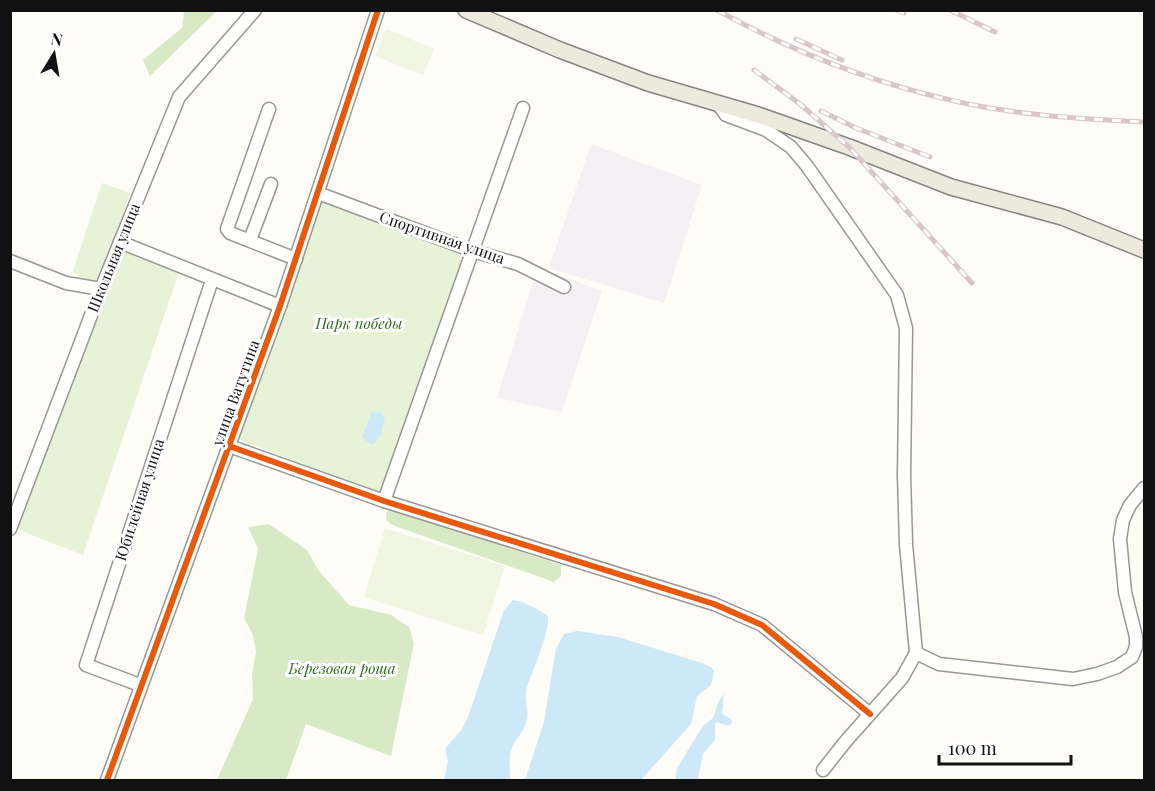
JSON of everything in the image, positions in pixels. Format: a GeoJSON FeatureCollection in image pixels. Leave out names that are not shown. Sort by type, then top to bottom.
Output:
{"type":"FeatureCollection","features":[{"type":"Feature","properties":{"kind":"main road"},"geometry":{"type":"LineString","coordinates":[[466,10],[560,50],[632,77],[758,115],[951,187],[1062,217],[1144,250]]}},
{"type":"Feature","properties":{"kind":"street","name":"Школьная улица"},"geometry":{"type":"LineString","coordinates":[[12,522],[101,289],[178,97],[255,10]]}},
{"type":"Feature","properties":{"kind":"street","name":"улица Ватутина"},"geometry":{"type":"LineString","coordinates":[[106,780],[280,306],[378,10]]}},
{"type":"Feature","properties":{"kind":"street"},"geometry":{"type":"LineString","coordinates":[[718,104],[726,115],[766,130],[791,147],[807,166],[897,295],[906,328],[904,475],[906,544],[916,653],[902,678],[824,770]]}},
{"type":"Feature","properties":{"kind":"street"},"geometry":{"type":"LineString","coordinates":[[384,501],[523,108]]}},
{"type":"Feature","properties":{"kind":"street"},"geometry":{"type":"LineString","coordinates":[[269,109],[227,225],[230,233],[296,259]]}},
{"type":"Feature","properties":{"kind":"street"},"geometry":{"type":"LineString","coordinates":[[250,240],[271,183]]}},
{"type":"Feature","properties":{"kind":"street","name":"Спортивная улица"},"geometry":{"type":"LineString","coordinates":[[318,193],[472,251],[518,264],[564,287]]}},
{"type":"Feature","properties":{"kind":"street"},"geometry":{"type":"LineString","coordinates":[[120,242],[280,306]]}},
{"type":"Feature","properties":{"kind":"street"},"geometry":{"type":"LineString","coordinates":[[10,261],[66,283],[101,289]]}},
{"type":"Feature","properties":{"kind":"street","name":"Юбилейная улица"},"geometry":{"type":"LineString","coordinates":[[140,685],[86,665],[212,280]]}},
{"type":"Feature","properties":{"kind":"street"},"geometry":{"type":"LineString","coordinates":[[229,446],[384,501],[740,614],[762,626],[870,714]]}},
{"type":"Feature","properties":{"kind":"street"},"geometry":{"type":"LineString","coordinates":[[916,653],[939,663],[1073,679],[1118,667],[1132,657],[1136,647],[1136,637],[1125,592],[1120,539],[1123,520],[1130,505],[1144,488]]}},
{"type":"Feature","properties":{"kind":"shaded area"},"geometry":{"type":"Polygon","coordinates":[[[591,144],[702,185],[664,303],[549,268],[591,144]]]}},
{"type":"Feature","properties":{"kind":"shaded area"},"geometry":{"type":"Polygon","coordinates":[[[540,268],[602,291],[562,412],[497,398],[533,282],[540,268]]]}},
{"type":"Feature","properties":{"kind":"green space"},"geometry":{"type":"Polygon","coordinates":[[[184,11],[217,11],[150,76],[143,60],[182,28],[184,11]]]}},
{"type":"Feature","properties":{"kind":"green space"},"geometry":{"type":"Polygon","coordinates":[[[386,29],[434,49],[423,75],[375,56],[386,29]]]}},
{"type":"Feature","properties":{"kind":"green space"},"geometry":{"type":"Polygon","coordinates":[[[102,183],[130,193],[101,282],[82,278],[73,271],[102,183]]]}},
{"type":"Feature","properties":{"kind":"green space","name":"Парк победы"},"geometry":{"type":"Polygon","coordinates":[[[321,199],[467,254],[381,495],[238,439],[321,199]]]}},
{"type":"Feature","properties":{"kind":"green space"},"geometry":{"type":"Polygon","coordinates":[[[121,244],[180,269],[83,555],[14,528],[121,244]]]}},
{"type":"Feature","properties":{"kind":"green space"},"geometry":{"type":"Polygon","coordinates":[[[391,509],[561,565],[561,576],[554,582],[392,525],[386,520],[386,513],[391,509]]]}},
{"type":"Feature","properties":{"kind":"green space","name":"Березовая роща"},"geometry":{"type":"Polygon","coordinates":[[[269,524],[307,550],[319,571],[349,605],[391,615],[409,627],[414,643],[391,756],[306,724],[286,780],[217,780],[253,699],[252,676],[256,651],[253,635],[244,618],[258,549],[248,527],[269,524]]]}},
{"type":"Feature","properties":{"kind":"green space"},"geometry":{"type":"Polygon","coordinates":[[[385,528],[505,566],[483,635],[364,597],[385,528]]]}},
{"type":"Feature","properties":{"kind":"water"},"geometry":{"type":"Polygon","coordinates":[[[372,411],[381,413],[385,419],[381,434],[374,444],[370,444],[362,437],[372,411]]]}},
{"type":"Feature","properties":{"kind":"water"},"geometry":{"type":"Polygon","coordinates":[[[513,600],[544,613],[548,616],[548,622],[526,691],[527,719],[511,752],[510,780],[444,780],[448,761],[445,749],[462,729],[468,717],[504,610],[513,600]]]}},
{"type":"Feature","properties":{"kind":"water"},"geometry":{"type":"Polygon","coordinates":[[[577,631],[618,637],[702,663],[714,671],[711,685],[697,696],[691,724],[641,780],[525,780],[544,722],[556,649],[564,634],[577,631]]]}},
{"type":"Feature","properties":{"kind":"water"},"geometry":{"type":"Polygon","coordinates":[[[724,694],[722,714],[731,719],[732,723],[728,726],[717,722],[715,724],[715,740],[703,754],[698,780],[675,780],[677,768],[703,726],[713,718],[724,694]]]}},
{"type":"Feature","properties":{"kind":"railway"},"geometry":{"type":"LineString","coordinates":[[717,10],[773,39],[830,63],[919,92],[974,105],[1023,113],[1144,122]]}},
{"type":"Feature","properties":{"kind":"railway"},"geometry":{"type":"LineString","coordinates":[[896,10],[904,13]]}},
{"type":"Feature","properties":{"kind":"railway"},"geometry":{"type":"LineString","coordinates":[[950,10],[995,32]]}},
{"type":"Feature","properties":{"kind":"railway"},"geometry":{"type":"LineString","coordinates":[[796,39],[842,60]]}},
{"type":"Feature","properties":{"kind":"railway"},"geometry":{"type":"LineString","coordinates":[[754,70],[800,104],[849,147],[972,283]]}},
{"type":"Feature","properties":{"kind":"railway"},"geometry":{"type":"LineString","coordinates":[[821,111],[856,128],[930,157]]}},
{"type":"Feature","properties":{"kind":"cycle path"},"geometry":{"type":"LineString","coordinates":[[107,780],[280,306],[378,10]]}},
{"type":"Feature","properties":{"kind":"cycle path"},"geometry":{"type":"LineString","coordinates":[[229,446],[384,501],[714,604],[762,625],[870,714]]}}]}
